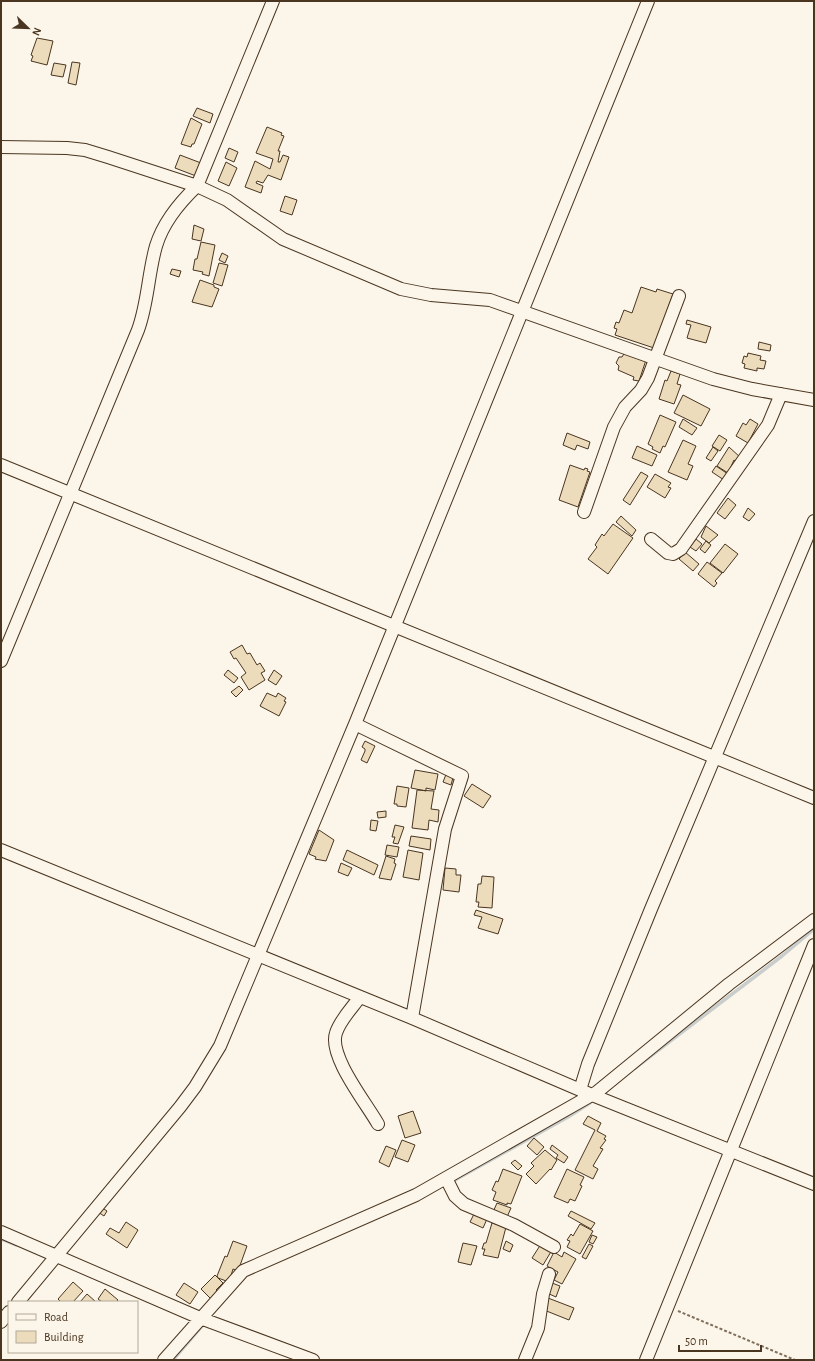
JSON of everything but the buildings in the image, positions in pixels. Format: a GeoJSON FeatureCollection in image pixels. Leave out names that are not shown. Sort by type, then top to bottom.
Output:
{"type":"FeatureCollection","features":[{"type":"Feature","properties":{"kind":"street"},"geometry":{"type":"LineString","coordinates":[[1,661],[144,316],[156,246],[165,223],[188,194],[197,186],[273,1]]}},
{"type":"Feature","properties":{"kind":"street"},"geometry":{"type":"LineString","coordinates":[[19,1301],[195,1087],[220,1046],[355,724],[393,626],[524,311],[648,1]]}},
{"type":"Feature","properties":{"kind":"street"},"geometry":{"type":"LineString","coordinates":[[1,147],[45,147],[85,150],[197,186],[235,204],[283,239],[401,289],[431,295],[482,298],[524,311],[713,379],[752,389],[814,400]]}},
{"type":"Feature","properties":{"kind":"street"},"geometry":{"type":"LineString","coordinates":[[584,512],[614,427],[625,407],[645,385],[657,359],[679,296]]}},
{"type":"Feature","properties":{"kind":"street"},"geometry":{"type":"LineString","coordinates":[[651,539],[668,553],[673,554],[681,549],[768,425],[782,394]]}},
{"type":"Feature","properties":{"kind":"street"},"geometry":{"type":"LineString","coordinates":[[1,465],[713,758],[814,798]]}},
{"type":"Feature","properties":{"kind":"street"},"geometry":{"type":"LineString","coordinates":[[586,1093],[588,1064],[713,758],[773,622],[814,521]]}},
{"type":"Feature","properties":{"kind":"street"},"geometry":{"type":"LineString","coordinates":[[355,724],[462,776],[445,829],[412,1018]]}},
{"type":"Feature","properties":{"kind":"street"},"geometry":{"type":"LineString","coordinates":[[1,850],[412,1018],[586,1093],[731,1149],[814,1184]]}},
{"type":"Feature","properties":{"kind":"street"},"geometry":{"type":"LineString","coordinates":[[164,1360],[242,1271],[409,1198],[446,1178],[586,1093],[814,920]]}},
{"type":"Feature","properties":{"kind":"street"},"geometry":{"type":"LineString","coordinates":[[646,1360],[814,945]]}},
{"type":"Feature","properties":{"kind":"street"},"geometry":{"type":"LineString","coordinates":[[360,997],[336,1033],[335,1046],[343,1067],[378,1124]]}},
{"type":"Feature","properties":{"kind":"street"},"geometry":{"type":"LineString","coordinates":[[446,1178],[455,1196],[464,1204],[514,1225],[554,1247]]}},
{"type":"Feature","properties":{"kind":"street"},"geometry":{"type":"LineString","coordinates":[[1,1232],[200,1318],[313,1360]]}},
{"type":"Feature","properties":{"kind":"street"},"geometry":{"type":"LineString","coordinates":[[525,1360],[538,1328],[543,1294],[549,1274]]}},
{"type":"Feature","properties":{"kind":"path"},"geometry":{"type":"LineString","coordinates":[[668,1307],[796,1360]]}},
{"type":"Feature","properties":{"kind":"waterway"},"geometry":{"type":"LineString","coordinates":[[635,1068],[782,956],[814,929]]}},
{"type":"Feature","properties":{"kind":"waterway"},"geometry":{"type":"LineString","coordinates":[[455,1180],[568,1117],[590,1103]]}},
{"type":"Feature","properties":{"kind":"waterway"},"geometry":{"type":"LineString","coordinates":[[1,1239],[16,1245]]}},
{"type":"Feature","properties":{"kind":"waterway"},"geometry":{"type":"LineString","coordinates":[[173,1360],[201,1327]]}}]}
